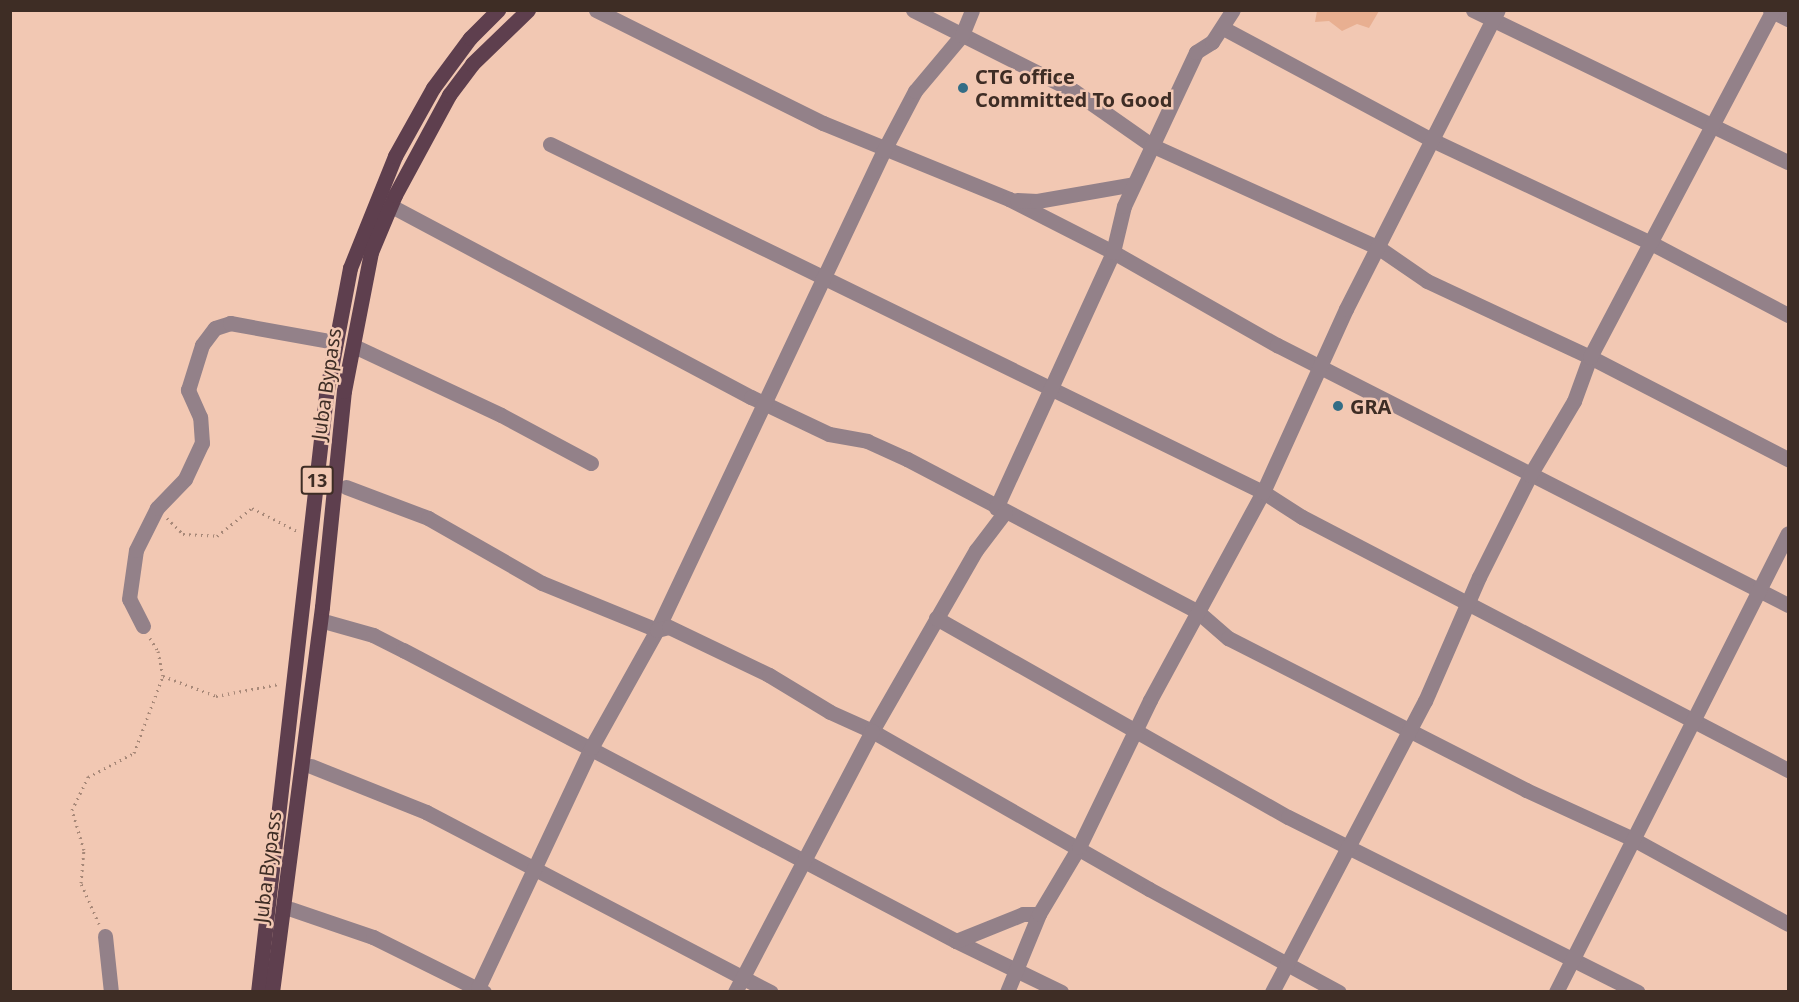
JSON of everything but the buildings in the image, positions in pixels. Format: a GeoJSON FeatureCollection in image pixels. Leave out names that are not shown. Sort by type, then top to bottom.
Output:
{"type":"FeatureCollection","features":[{"type":"Feature","properties":{"kind":"main road","name":"Juba Bypass"},"geometry":{"type":"LineString","coordinates":[[258,992],[326,395],[350,268],[395,156],[433,88],[470,38],[498,10]]}},
{"type":"Feature","properties":{"kind":"main road","name":"Juba Bypass"},"geometry":{"type":"LineString","coordinates":[[272,992],[322,607],[344,391],[371,252],[395,195],[449,95],[471,64],[528,10]]}},
{"type":"Feature","properties":{"kind":"street"},"geometry":{"type":"LineString","coordinates":[[596,10],[884,150],[1008,199],[1113,252],[1319,366],[1788,605]]}},
{"type":"Feature","properties":{"kind":"street"},"geometry":{"type":"LineString","coordinates":[[913,10],[1074,90],[1151,146],[1379,248],[1427,281],[1590,357],[1788,459]]}},
{"type":"Feature","properties":{"kind":"street"},"geometry":{"type":"LineString","coordinates":[[291,909],[373,937],[481,990],[591,748],[657,630],[884,150],[915,91],[962,35],[972,10]]}},
{"type":"Feature","properties":{"kind":"street"},"geometry":{"type":"LineString","coordinates":[[735,992],[872,731],[1001,510],[1033,420],[1052,390],[1113,252],[1134,184],[1151,146],[1196,52],[1206,48],[1223,28],[1233,10]]}},
{"type":"Feature","properties":{"kind":"street"},"geometry":{"type":"LineString","coordinates":[[1473,10],[1495,16],[1714,123],[1788,162]]}},
{"type":"Feature","properties":{"kind":"street"},"geometry":{"type":"LineString","coordinates":[[1272,992],[1347,844],[1409,730],[1467,602],[1530,475],[1574,401],[1590,357],[1771,11],[1788,19]]}},
{"type":"Feature","properties":{"kind":"street"},"geometry":{"type":"LineString","coordinates":[[1007,992],[1039,914],[1079,847],[1198,612],[1263,492],[1319,366],[1495,16]]}},
{"type":"Feature","properties":{"kind":"street"},"geometry":{"type":"LineString","coordinates":[[1223,28],[1432,140],[1651,243],[1788,315]]}},
{"type":"Feature","properties":{"kind":"street"},"geometry":{"type":"LineString","coordinates":[[550,144],[1263,492],[1302,517],[1788,770]]}},
{"type":"Feature","properties":{"kind":"street"},"geometry":{"type":"LineString","coordinates":[[1008,199],[1037,201],[1134,184]]}},
{"type":"Feature","properties":{"kind":"street"},"geometry":{"type":"LineString","coordinates":[[395,208],[764,403],[828,434],[867,441],[907,459],[1198,612],[1228,638],[1526,790],[1633,839],[1788,924]]}},
{"type":"Feature","properties":{"kind":"street"},"geometry":{"type":"LineString","coordinates":[[143,626],[129,599],[136,550],[157,508],[185,479],[202,443],[200,417],[188,390],[202,345],[215,328],[230,324],[257,325],[324,340]]}},
{"type":"Feature","properties":{"kind":"street"},"geometry":{"type":"LineString","coordinates":[[356,347],[501,415],[591,463]]}},
{"type":"Feature","properties":{"kind":"street"},"geometry":{"type":"LineString","coordinates":[[346,487],[395,503],[442,525],[542,584],[657,630],[669,627],[687,636],[872,731],[1285,964],[1339,992]]}},
{"type":"Feature","properties":{"kind":"street"},"geometry":{"type":"LineString","coordinates":[[1556,992],[1788,533]]}},
{"type":"Feature","properties":{"kind":"street"},"geometry":{"type":"LineString","coordinates":[[936,618],[1288,817],[1574,957],[1638,992]]}},
{"type":"Feature","properties":{"kind":"street"},"geometry":{"type":"LineString","coordinates":[[327,622],[373,635],[591,748],[803,862],[1061,992]]}},
{"type":"Feature","properties":{"kind":"street"},"geometry":{"type":"LineString","coordinates":[[311,766],[426,812],[771,992]]}},
{"type":"Feature","properties":{"kind":"street"},"geometry":{"type":"LineString","coordinates":[[956,941],[1023,914],[1039,914]]}},
{"type":"Feature","properties":{"kind":"street"},"geometry":{"type":"LineString","coordinates":[[105,936],[111,992]]}},
{"type":"Feature","properties":{"kind":"path"},"geometry":{"type":"LineString","coordinates":[[157,508],[183,534],[217,536],[252,508],[303,534]]}},
{"type":"Feature","properties":{"kind":"path"},"geometry":{"type":"LineString","coordinates":[[105,936],[81,884],[84,850],[72,810],[88,777],[134,753],[163,676],[158,651],[143,626]]}},
{"type":"Feature","properties":{"kind":"path"},"geometry":{"type":"LineString","coordinates":[[163,676],[216,696],[282,684]]}},
{"type":"Feature","properties":{"kind":"shaded area"},"geometry":{"type":"Polygon","coordinates":[[[1317,10],[1379,11],[1369,28],[1357,24],[1342,31],[1329,21],[1315,22],[1317,10]]]}},
{"type":"Feature","properties":{"kind":"place","name":"CTG office Committed To Good"},"geometry":{"type":"Point","coordinates":[963,88]}},
{"type":"Feature","properties":{"kind":"place","name":"GRA"},"geometry":{"type":"Point","coordinates":[1338,406]}}]}
